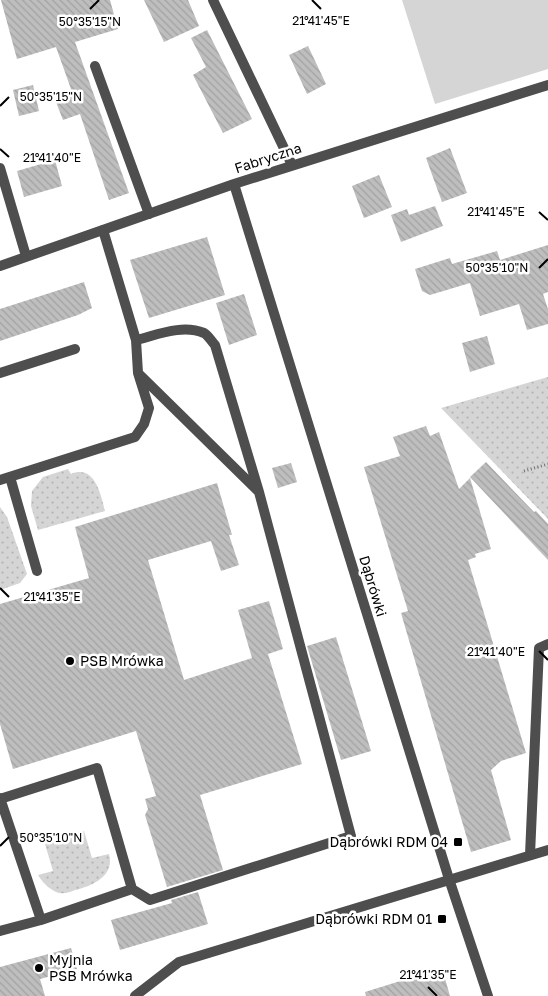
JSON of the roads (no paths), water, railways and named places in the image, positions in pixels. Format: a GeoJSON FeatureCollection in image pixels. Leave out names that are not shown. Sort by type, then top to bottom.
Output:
{"type":"FeatureCollection","features":[{"type":"Feature","properties":{"kind":"street"},"geometry":{"type":"LineString","coordinates":[[213,0],[292,165]]}},
{"type":"Feature","properties":{"kind":"street"},"geometry":{"type":"LineString","coordinates":[[95,66],[149,214]]}},
{"type":"Feature","properties":{"kind":"street","name":"Fabryczna"},"geometry":{"type":"LineString","coordinates":[[0,266],[234,184],[548,85]]}},
{"type":"Feature","properties":{"kind":"street"},"geometry":{"type":"LineString","coordinates":[[0,168],[26,256]]}},
{"type":"Feature","properties":{"kind":"street","name":"Dąbrówki"},"geometry":{"type":"LineString","coordinates":[[234,184],[449,879],[488,996]]}},
{"type":"Feature","properties":{"kind":"street"},"geometry":{"type":"LineString","coordinates":[[37,571],[5,479],[135,437],[144,424],[149,408],[138,374],[136,340],[103,230]]}},
{"type":"Feature","properties":{"kind":"street"},"geometry":{"type":"LineString","coordinates":[[41,920],[2,811],[0,799],[97,768],[132,890],[150,900],[351,836],[258,492],[221,361],[214,344],[206,333],[192,330],[177,330],[136,340]]}},
{"type":"Feature","properties":{"kind":"street"},"geometry":{"type":"LineString","coordinates":[[0,373],[75,349]]}},
{"type":"Feature","properties":{"kind":"street"},"geometry":{"type":"LineString","coordinates":[[138,374],[258,492]]}},
{"type":"Feature","properties":{"kind":"street"},"geometry":{"type":"LineString","coordinates":[[530,855],[539,648],[548,644]]}},
{"type":"Feature","properties":{"kind":"street"},"geometry":{"type":"LineString","coordinates":[[134,996],[179,962],[548,850]]}},
{"type":"Feature","properties":{"kind":"street"},"geometry":{"type":"LineString","coordinates":[[0,931],[41,920],[132,890]]}},
{"type":"Feature","properties":{"kind":"place","name":"PSB Mrówka"},"geometry":{"type":"Point","coordinates":[70,661]}},
{"type":"Feature","properties":{"kind":"place","name":"Dąbrówki RDM 04"},"geometry":{"type":"Point","coordinates":[458,842]}},
{"type":"Feature","properties":{"kind":"place","name":"Dąbrówki RDM 01"},"geometry":{"type":"Point","coordinates":[442,919]}},
{"type":"Feature","properties":{"kind":"place","name":"Myjnia PSB Mrówka"},"geometry":{"type":"Point","coordinates":[39,968]}}]}
